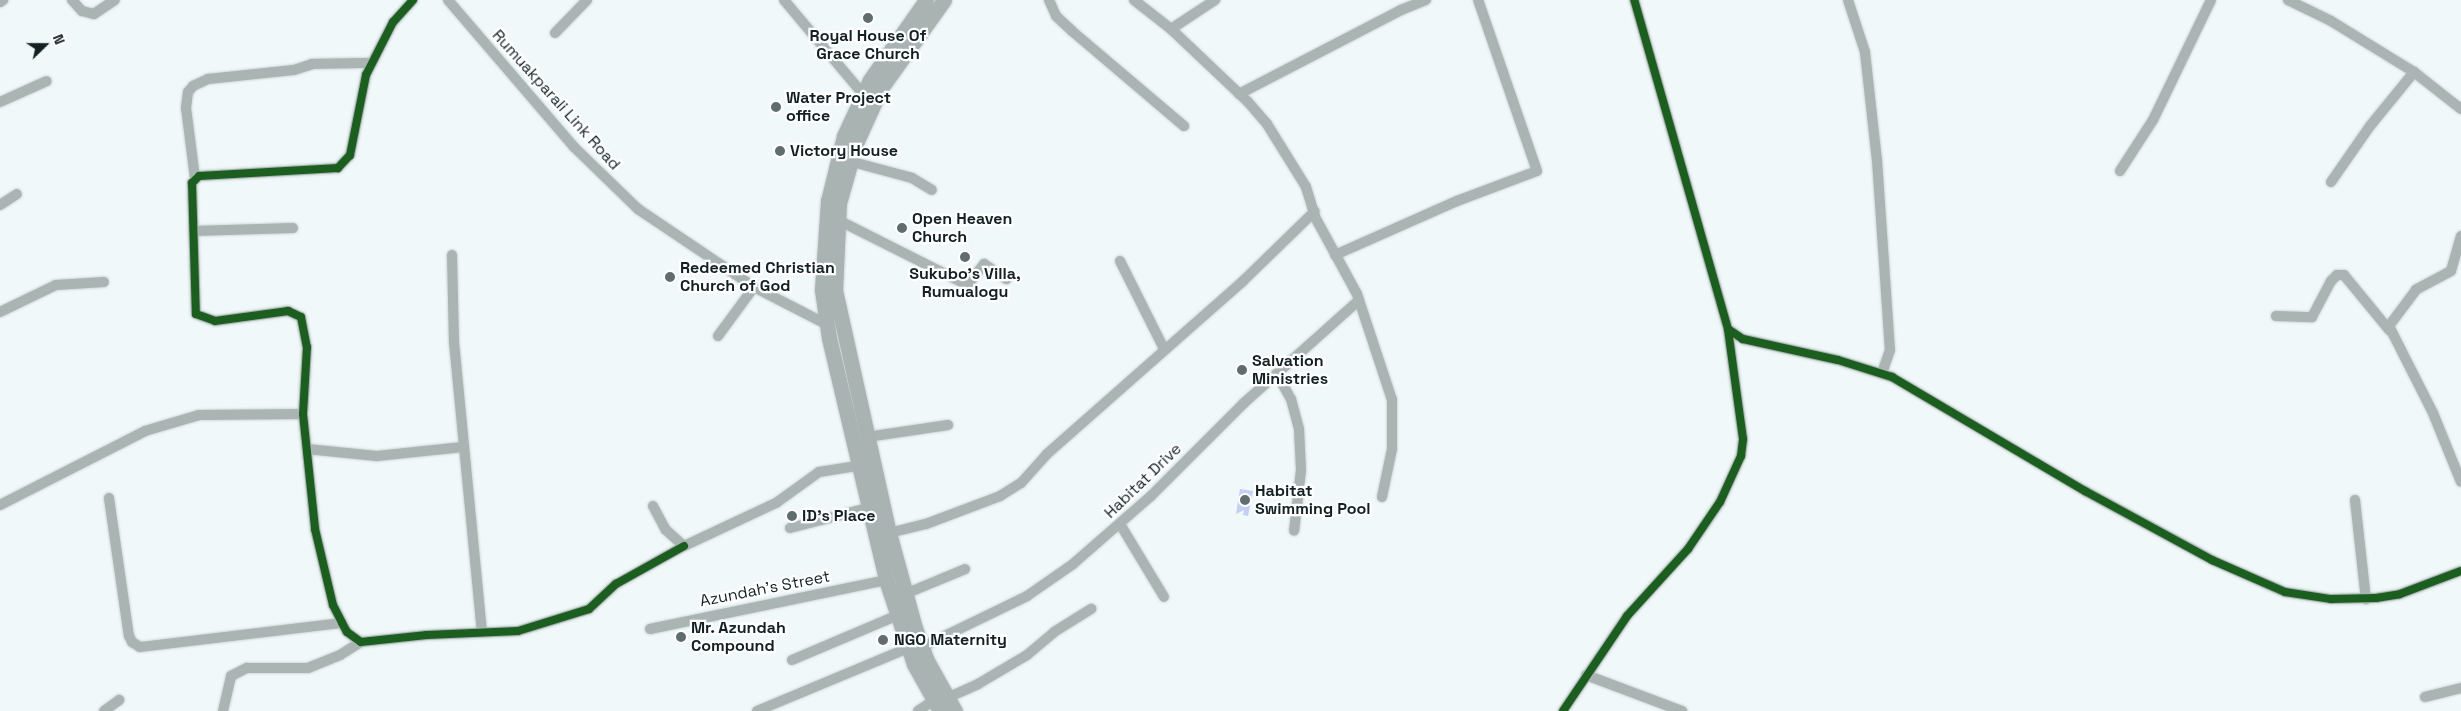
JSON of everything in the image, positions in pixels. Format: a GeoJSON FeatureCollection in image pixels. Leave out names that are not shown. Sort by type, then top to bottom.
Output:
{"type":"FeatureCollection","features":[{"type":"Feature","properties":{"kind":"main road"},"geometry":{"type":"LineString","coordinates":[[926,0],[844,136],[828,201],[822,290],[826,324],[886,580],[898,615],[940,703],[956,711]]}},
{"type":"Feature","properties":{"kind":"main road"},"geometry":{"type":"LineString","coordinates":[[915,648],[905,594],[889,533],[835,290],[838,220],[849,162],[867,99],[944,0]]}},
{"type":"Feature","properties":{"kind":"street"},"geometry":{"type":"LineString","coordinates":[[72,0],[82,11],[94,14],[115,0]]}},
{"type":"Feature","properties":{"kind":"street"},"geometry":{"type":"LineString","coordinates":[[195,178],[338,168],[350,155],[366,75],[393,22],[413,0]]}},
{"type":"Feature","properties":{"kind":"street","name":"Rumuakparali Link Road"},"geometry":{"type":"LineString","coordinates":[[448,0],[574,147],[638,209],[754,286],[826,324]]}},
{"type":"Feature","properties":{"kind":"street"},"geometry":{"type":"LineString","coordinates":[[555,34],[587,0]]}},
{"type":"Feature","properties":{"kind":"street"},"geometry":{"type":"LineString","coordinates":[[784,0],[867,99]]}},
{"type":"Feature","properties":{"kind":"street"},"geometry":{"type":"LineString","coordinates":[[1049,0],[1056,16],[1072,31],[1184,126]]}},
{"type":"Feature","properties":{"kind":"street"},"geometry":{"type":"LineString","coordinates":[[1134,0],[1171,29],[1239,94],[1280,143],[1306,187],[1315,211],[1359,300],[1392,400],[1392,449],[1382,497]]}},
{"type":"Feature","properties":{"kind":"street"},"geometry":{"type":"LineString","coordinates":[[1171,29],[1215,0]]}},
{"type":"Feature","properties":{"kind":"street"},"geometry":{"type":"LineString","coordinates":[[1239,94],[1401,10],[1426,0]]}},
{"type":"Feature","properties":{"kind":"street"},"geometry":{"type":"LineString","coordinates":[[1336,255],[1456,202],[1537,171],[1478,0]]}},
{"type":"Feature","properties":{"kind":"street"},"geometry":{"type":"LineString","coordinates":[[1564,711],[1586,675],[1627,616],[1688,549],[1736,472],[1742,439],[1728,330],[1634,0]]}},
{"type":"Feature","properties":{"kind":"street"},"geometry":{"type":"LineString","coordinates":[[1848,0],[1865,52],[1877,160],[1890,350],[1882,373]]}},
{"type":"Feature","properties":{"kind":"street"},"geometry":{"type":"LineString","coordinates":[[2120,171],[2153,120],[2211,0]]}},
{"type":"Feature","properties":{"kind":"street"},"geometry":{"type":"LineString","coordinates":[[2288,0],[2331,21],[2414,72],[2461,109]]}},
{"type":"Feature","properties":{"kind":"street"},"geometry":{"type":"LineString","coordinates":[[361,642],[346,632],[333,605],[315,529],[303,414],[306,347],[301,316],[288,311],[215,321],[196,314],[192,183],[195,178],[186,108],[188,92],[193,86],[208,79],[294,70],[312,64],[372,63]]}},
{"type":"Feature","properties":{"kind":"street"},"geometry":{"type":"LineString","coordinates":[[2331,182],[2370,126],[2414,72]]}},
{"type":"Feature","properties":{"kind":"street"},"geometry":{"type":"LineString","coordinates":[[0,102],[47,81]]}},
{"type":"Feature","properties":{"kind":"street"},"geometry":{"type":"LineString","coordinates":[[849,162],[912,178],[932,190]]}},
{"type":"Feature","properties":{"kind":"street"},"geometry":{"type":"LineString","coordinates":[[0,205],[17,194]]}},
{"type":"Feature","properties":{"kind":"street"},"geometry":{"type":"LineString","coordinates":[[889,533],[926,524],[1000,496],[1021,483],[1047,454],[1248,276],[1315,211]]}},
{"type":"Feature","properties":{"kind":"street"},"geometry":{"type":"LineString","coordinates":[[838,220],[963,283],[970,282],[984,264],[1006,279]]}},
{"type":"Feature","properties":{"kind":"street"},"geometry":{"type":"LineString","coordinates":[[194,231],[293,228]]}},
{"type":"Feature","properties":{"kind":"street"},"geometry":{"type":"LineString","coordinates":[[2390,331],[2391,321],[2416,290],[2451,271],[2461,236]]}},
{"type":"Feature","properties":{"kind":"street"},"geometry":{"type":"LineString","coordinates":[[452,255],[454,342],[482,632]]}},
{"type":"Feature","properties":{"kind":"street"},"geometry":{"type":"LineString","coordinates":[[1120,261],[1164,349]]}},
{"type":"Feature","properties":{"kind":"street"},"geometry":{"type":"LineString","coordinates":[[2276,316],[2312,317],[2331,281],[2337,275],[2344,275],[2390,331],[2433,413],[2461,482]]}},
{"type":"Feature","properties":{"kind":"street"},"geometry":{"type":"LineString","coordinates":[[0,312],[56,285],[69,282],[104,282]]}},
{"type":"Feature","properties":{"kind":"street"},"geometry":{"type":"LineString","coordinates":[[718,336],[754,286]]}},
{"type":"Feature","properties":{"kind":"street","name":"Habitat Drive"},"geometry":{"type":"LineString","coordinates":[[757,711],[915,648],[1027,596],[1073,564],[1120,524],[1277,374],[1359,300]]}},
{"type":"Feature","properties":{"kind":"street"},"geometry":{"type":"LineString","coordinates":[[1728,330],[1744,339],[1882,373],[2212,560],[2285,592],[2331,600],[2366,599],[2400,594],[2461,571]]}},
{"type":"Feature","properties":{"kind":"street"},"geometry":{"type":"LineString","coordinates":[[1277,374],[1291,400],[1299,428],[1300,470],[1294,531]]}},
{"type":"Feature","properties":{"kind":"street"},"geometry":{"type":"LineString","coordinates":[[0,505],[145,431],[199,415],[303,414]]}},
{"type":"Feature","properties":{"kind":"street"},"geometry":{"type":"LineString","coordinates":[[867,437],[948,425]]}},
{"type":"Feature","properties":{"kind":"street"},"geometry":{"type":"LineString","coordinates":[[307,449],[377,456],[463,447]]}},
{"type":"Feature","properties":{"kind":"street"},"geometry":{"type":"LineString","coordinates":[[223,711],[231,676],[248,668],[308,668],[340,655],[361,642],[482,632],[518,631],[589,608],[616,584],[684,546],[776,503],[819,472],[858,466]]}},
{"type":"Feature","properties":{"kind":"street"},"geometry":{"type":"LineString","coordinates":[[109,498],[129,636],[132,642],[140,647],[342,623]]}},
{"type":"Feature","properties":{"kind":"street"},"geometry":{"type":"LineString","coordinates":[[2354,500],[2366,599]]}},
{"type":"Feature","properties":{"kind":"street"},"geometry":{"type":"LineString","coordinates":[[653,506],[666,530],[684,546]]}},
{"type":"Feature","properties":{"kind":"street"},"geometry":{"type":"LineString","coordinates":[[790,528],[868,508]]}},
{"type":"Feature","properties":{"kind":"street"},"geometry":{"type":"LineString","coordinates":[[1120,524],[1164,597]]}},
{"type":"Feature","properties":{"kind":"street"},"geometry":{"type":"LineString","coordinates":[[905,594],[965,569]]}},
{"type":"Feature","properties":{"kind":"street","name":"Azundah's Street"},"geometry":{"type":"LineString","coordinates":[[650,629],[886,580]]}},
{"type":"Feature","properties":{"kind":"street"},"geometry":{"type":"LineString","coordinates":[[918,711],[940,703],[1004,669],[1091,609]]}},
{"type":"Feature","properties":{"kind":"street"},"geometry":{"type":"LineString","coordinates":[[792,660],[898,615]]}},
{"type":"Feature","properties":{"kind":"street"},"geometry":{"type":"LineString","coordinates":[[1586,675],[1679,710]]}},
{"type":"Feature","properties":{"kind":"street"},"geometry":{"type":"LineString","coordinates":[[2425,697],[2461,688]]}},
{"type":"Feature","properties":{"kind":"street"},"geometry":{"type":"LineString","coordinates":[[104,711],[119,700]]}},
{"type":"Feature","properties":{"kind":"water","name":"Habitat Swimming Pool"},"geometry":{"type":"Polygon","coordinates":[[[1240,489],[1253,491],[1248,516],[1243,515],[1244,510],[1236,514],[1240,489]]]}},
{"type":"Feature","properties":{"kind":"cycle path"},"geometry":{"type":"LineString","coordinates":[[413,0],[393,22],[366,75],[350,155],[338,168],[199,176],[192,183],[196,314],[215,321],[288,311],[301,317],[307,347],[303,414],[315,529],[333,605],[347,632],[361,642],[427,635],[518,631],[589,609],[616,584],[684,546]]}},
{"type":"Feature","properties":{"kind":"cycle path"},"geometry":{"type":"LineString","coordinates":[[1563,711],[1627,616],[1688,549],[1720,502],[1741,456],[1743,439],[1728,329],[1634,0]]}},
{"type":"Feature","properties":{"kind":"cycle path"},"geometry":{"type":"LineString","coordinates":[[1728,329],[1743,339],[1838,360],[1892,377],[2085,491],[2212,560],[2285,592],[2331,599],[2376,598],[2400,594],[2461,571]]}},
{"type":"Feature","properties":{"kind":"place","name":"Royal House Of Grace Church"},"geometry":{"type":"Point","coordinates":[868,18]}},
{"type":"Feature","properties":{"kind":"place","name":"Water Project office"},"geometry":{"type":"Point","coordinates":[776,107]}},
{"type":"Feature","properties":{"kind":"place","name":"Victory House"},"geometry":{"type":"Point","coordinates":[780,151]}},
{"type":"Feature","properties":{"kind":"place","name":"Open Heaven Church"},"geometry":{"type":"Point","coordinates":[902,228]}},
{"type":"Feature","properties":{"kind":"place","name":"Sukubo's Villa, Rumualogu"},"geometry":{"type":"Point","coordinates":[965,257]}},
{"type":"Feature","properties":{"kind":"place","name":"Redeemed Christian Church of God"},"geometry":{"type":"Point","coordinates":[670,277]}},
{"type":"Feature","properties":{"kind":"place","name":"Salvation Ministries"},"geometry":{"type":"Point","coordinates":[1242,370]}},
{"type":"Feature","properties":{"kind":"place","name":"Habitat Swimming Pool"},"geometry":{"type":"Point","coordinates":[1245,500]}},
{"type":"Feature","properties":{"kind":"place","name":"ID's Place"},"geometry":{"type":"Point","coordinates":[792,516]}},
{"type":"Feature","properties":{"kind":"place","name":"Mr. Azundah Compound"},"geometry":{"type":"Point","coordinates":[681,637]}},
{"type":"Feature","properties":{"kind":"place","name":"NGO Maternity"},"geometry":{"type":"Point","coordinates":[883,640]}}]}
